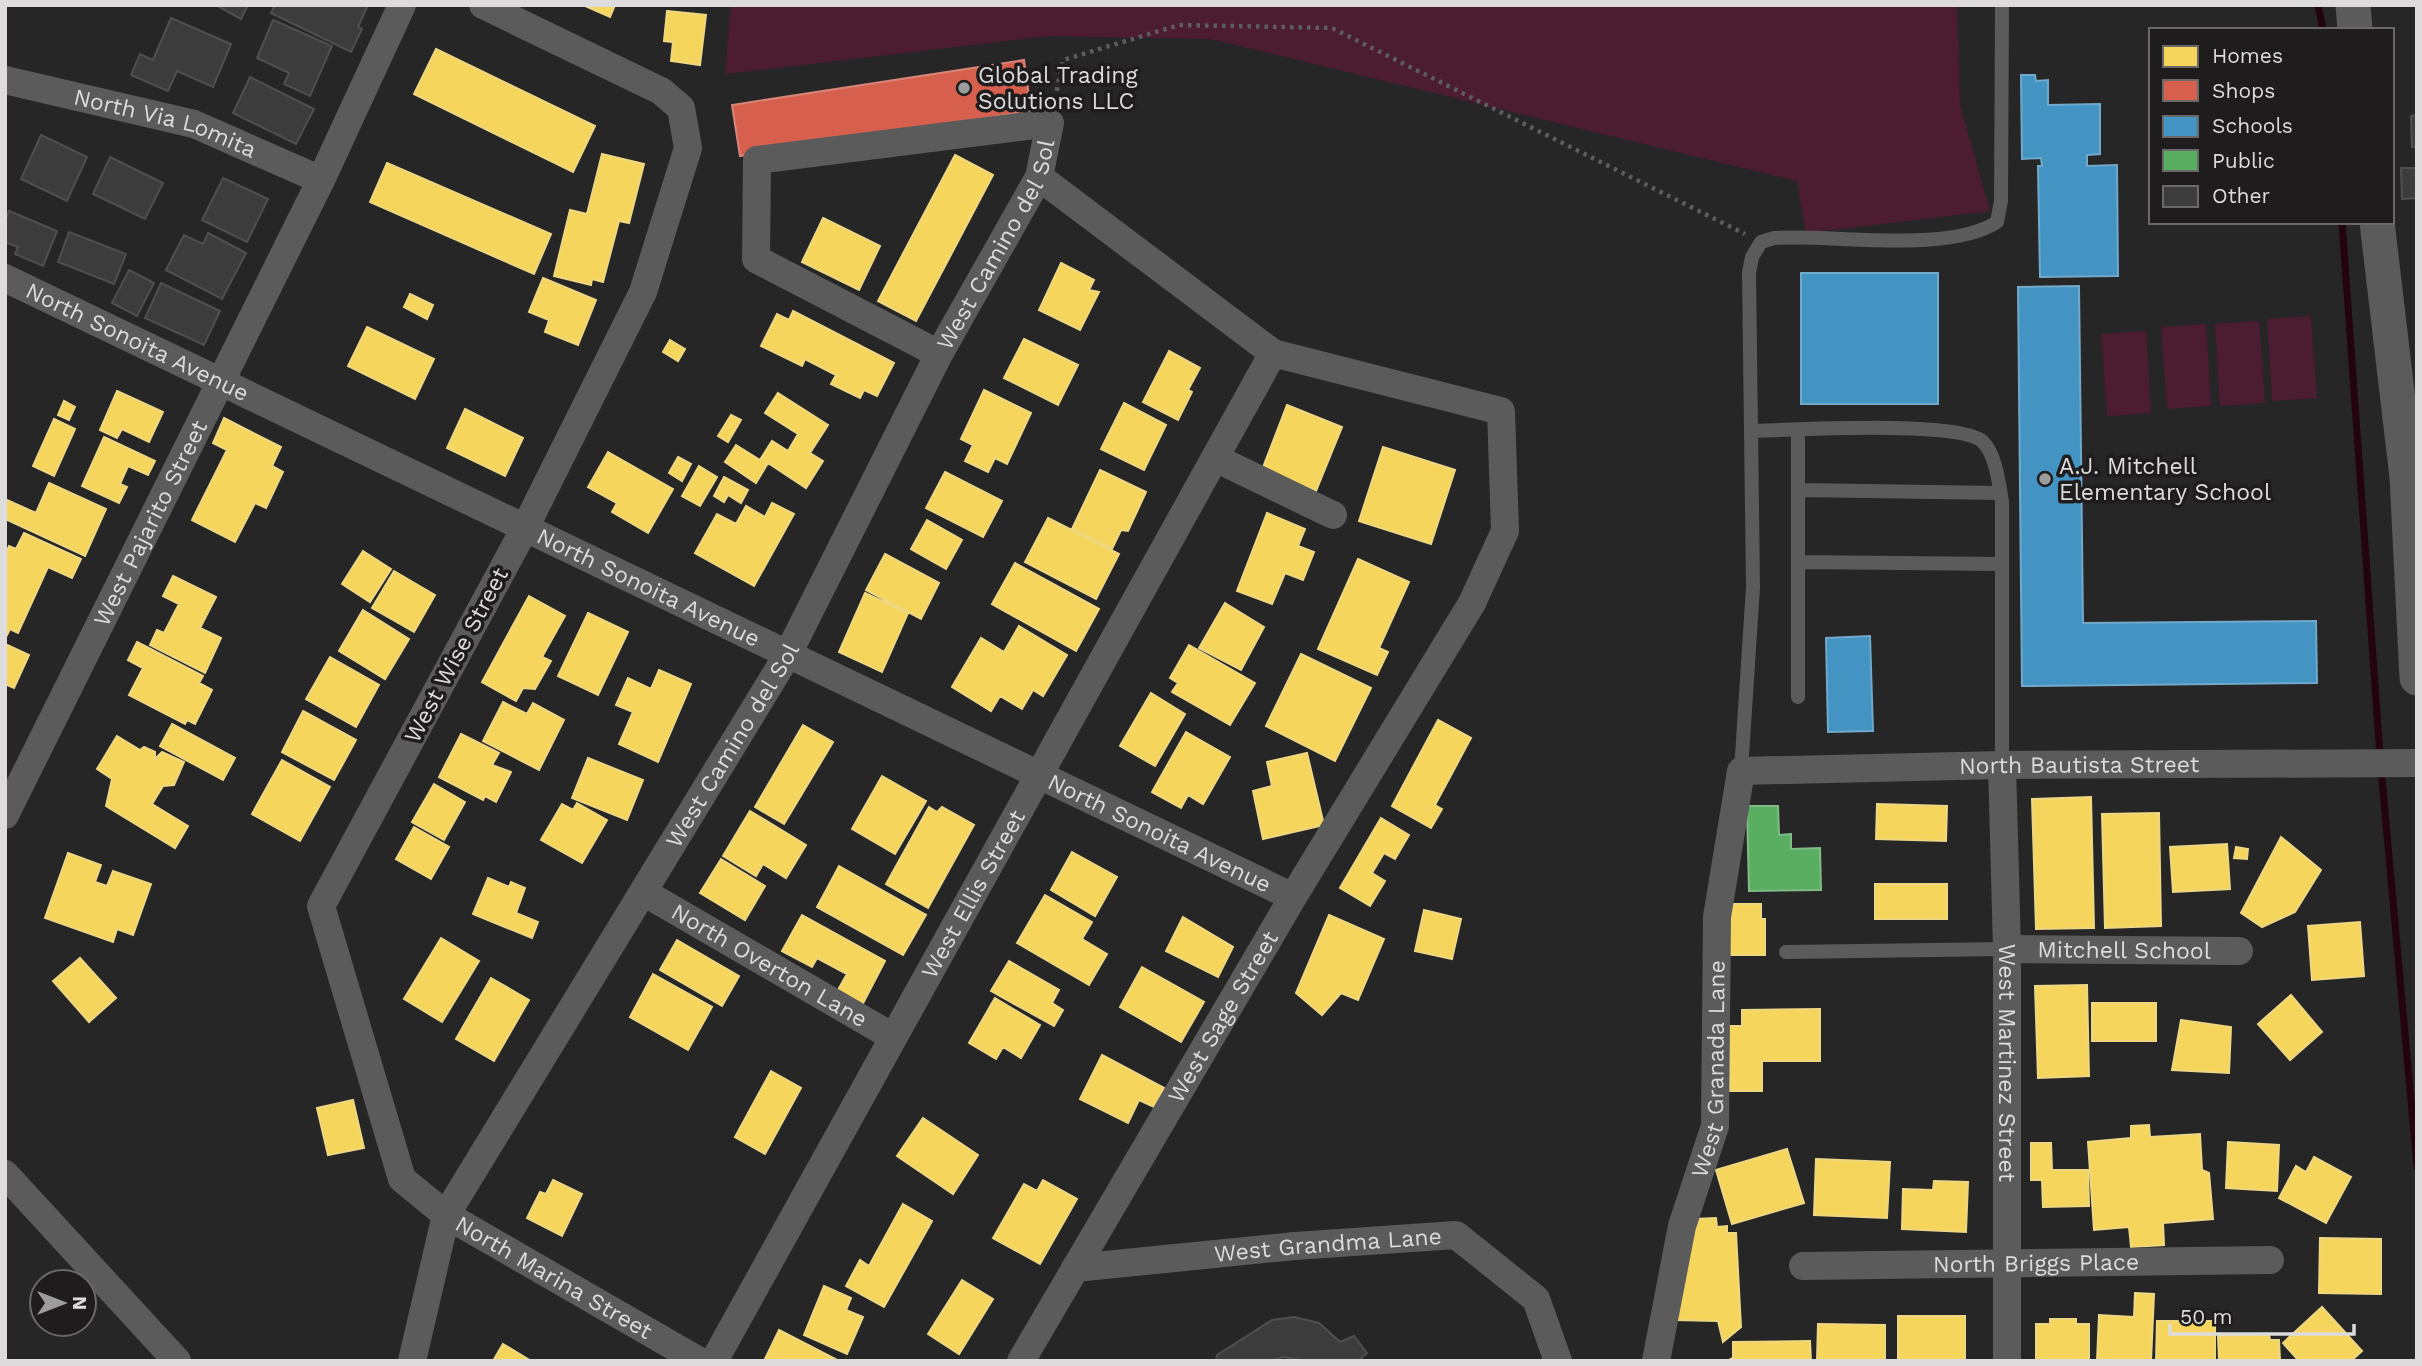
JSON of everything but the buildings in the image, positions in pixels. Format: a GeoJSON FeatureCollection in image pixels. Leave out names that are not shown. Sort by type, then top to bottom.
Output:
{"type":"FeatureCollection","features":[{"type":"Feature","properties":{"kind":"street","name":"West Pajarito Street"},"geometry":{"type":"LineString","coordinates":[[5,815],[321,180],[402,5]]}},
{"type":"Feature","properties":{"kind":"street","name":"West Wise Street"},"geometry":{"type":"LineString","coordinates":[[446,1215],[402,1179],[321,906],[525,528],[642,292],[688,148],[681,108],[661,91],[483,5]]}},
{"type":"Feature","properties":{"kind":"street"},"geometry":{"type":"LineString","coordinates":[[2353,5],[2355,28]]}},
{"type":"Feature","properties":{"kind":"street","name":"North Via Lomita"},"geometry":{"type":"LineString","coordinates":[[5,80],[194,124],[321,180]]}},
{"type":"Feature","properties":{"kind":"street"},"geometry":{"type":"LineString","coordinates":[[939,354],[756,259],[757,160],[1050,122]]}},
{"type":"Feature","properties":{"kind":"street","name":"West Camino del Sol"},"geometry":{"type":"LineString","coordinates":[[412,1361],[446,1215],[645,894],[788,654],[939,354],[1039,177],[1050,122]]}},
{"type":"Feature","properties":{"kind":"street"},"geometry":{"type":"LineString","coordinates":[[1039,177],[1273,353]]}},
{"type":"Feature","properties":{"kind":"street"},"geometry":{"type":"LineString","coordinates":[[2376,224],[2412,475],[2417,678]]}},
{"type":"Feature","properties":{"kind":"street","name":"North Sonoita Avenue"},"geometry":{"type":"LineString","coordinates":[[5,278],[1293,897]]}},
{"type":"Feature","properties":{"kind":"street","name":"West Ellis Street"},"geometry":{"type":"LineString","coordinates":[[714,1361],[1273,353]]}},
{"type":"Feature","properties":{"kind":"street","name":"West Sage Street"},"geometry":{"type":"LineString","coordinates":[[1021,1361],[1293,897],[1472,603],[1505,531],[1501,411],[1273,353]]}},
{"type":"Feature","properties":{"kind":"street"},"geometry":{"type":"LineString","coordinates":[[1215,458],[1334,515]]}},
{"type":"Feature","properties":{"kind":"street","name":"North Bautista Street"},"geometry":{"type":"LineString","coordinates":[[1741,771],[2002,765],[2417,763]]}},
{"type":"Feature","properties":{"kind":"street","name":"West Martinez Street"},"geometry":{"type":"LineString","coordinates":[[2002,765],[2007,949],[2007,1361]]}},
{"type":"Feature","properties":{"kind":"street","name":"West Granada Lane"},"geometry":{"type":"LineString","coordinates":[[1656,1361],[1682,1226],[1715,1126],[1717,917],[1741,771]]}},
{"type":"Feature","properties":{"kind":"street","name":"North Overton Lane"},"geometry":{"type":"LineString","coordinates":[[645,894],[893,1037]]}},
{"type":"Feature","properties":{"kind":"street","name":"Mitchell School"},"geometry":{"type":"LineString","coordinates":[[2007,949],[2239,951]]}},
{"type":"Feature","properties":{"kind":"street"},"geometry":{"type":"LineString","coordinates":[[5,1174],[177,1361]]}},
{"type":"Feature","properties":{"kind":"street","name":"North Marina Street"},"geometry":{"type":"LineString","coordinates":[[446,1215],[699,1361]]}},
{"type":"Feature","properties":{"kind":"street","name":"West Grandma Lane"},"geometry":{"type":"LineString","coordinates":[[1075,1268],[1295,1246],[1456,1235],[1536,1299],[1558,1361]]}},
{"type":"Feature","properties":{"kind":"street","name":"North Briggs Place"},"geometry":{"type":"LineString","coordinates":[[1803,1266],[2270,1260]]}},
{"type":"Feature","properties":{"kind":"lane"},"geometry":{"type":"LineString","coordinates":[[1741,771],[1753,587],[1749,273],[1752,257],[1761,242],[1796,237],[1956,237],[1986,229],[1997,222],[2001,201],[2002,5]]}},
{"type":"Feature","properties":{"kind":"lane"},"geometry":{"type":"LineString","coordinates":[[1751,431],[1928,429],[1966,433],[1982,442],[1993,463],[2000,493],[2002,765]]}},
{"type":"Feature","properties":{"kind":"lane"},"geometry":{"type":"LineString","coordinates":[[1798,430],[1798,697]]}},
{"type":"Feature","properties":{"kind":"lane"},"geometry":{"type":"LineString","coordinates":[[1798,490],[2000,493]]}},
{"type":"Feature","properties":{"kind":"lane"},"geometry":{"type":"LineString","coordinates":[[1798,562],[2002,564]]}},
{"type":"Feature","properties":{"kind":"lane"},"geometry":{"type":"LineString","coordinates":[[1786,952],[2007,949]]}},
{"type":"Feature","properties":{"kind":"path"},"geometry":{"type":"LineString","coordinates":[[1050,122],[1063,60],[1179,25],[1332,28],[1761,242]]}},
{"type":"Feature","properties":{"kind":"shaded area"},"geometry":{"type":"Polygon","coordinates":[[[731,5],[1957,5],[1960,104],[1990,211],[1806,233],[1797,181],[1211,39],[1048,36],[725,74],[731,5]]]}},
{"type":"Feature","properties":{"kind":"shaded area"},"geometry":{"type":"Polygon","coordinates":[[[2311,316],[2317,398],[2272,401],[2267,319],[2311,316]]]}},
{"type":"Feature","properties":{"kind":"shaded area"},"geometry":{"type":"Polygon","coordinates":[[[2259,321],[2265,403],[2220,406],[2215,324],[2259,321]]]}},
{"type":"Feature","properties":{"kind":"shaded area"},"geometry":{"type":"Polygon","coordinates":[[[2206,324],[2211,406],[2167,409],[2161,327],[2206,324]]]}},
{"type":"Feature","properties":{"kind":"shaded area"},"geometry":{"type":"Polygon","coordinates":[[[2146,331],[2151,413],[2107,416],[2101,334],[2146,331]]]}},
{"type":"Feature","properties":{"kind":"waterway"},"geometry":{"type":"LineString","coordinates":[[2318,5],[2323,28]]}},
{"type":"Feature","properties":{"kind":"waterway"},"geometry":{"type":"LineString","coordinates":[[2342,224],[2380,756]]}},
{"type":"Feature","properties":{"kind":"waterway"},"geometry":{"type":"LineString","coordinates":[[2381,768],[2417,1167]]}},
{"type":"Feature","properties":{"kind":"place","name":"Global Trading Solutions LLC"},"geometry":{"type":"Point","coordinates":[964,88]}},
{"type":"Feature","properties":{"kind":"place","name":"A.J. Mitchell Elementary School"},"geometry":{"type":"Point","coordinates":[2045,479]}}]}
